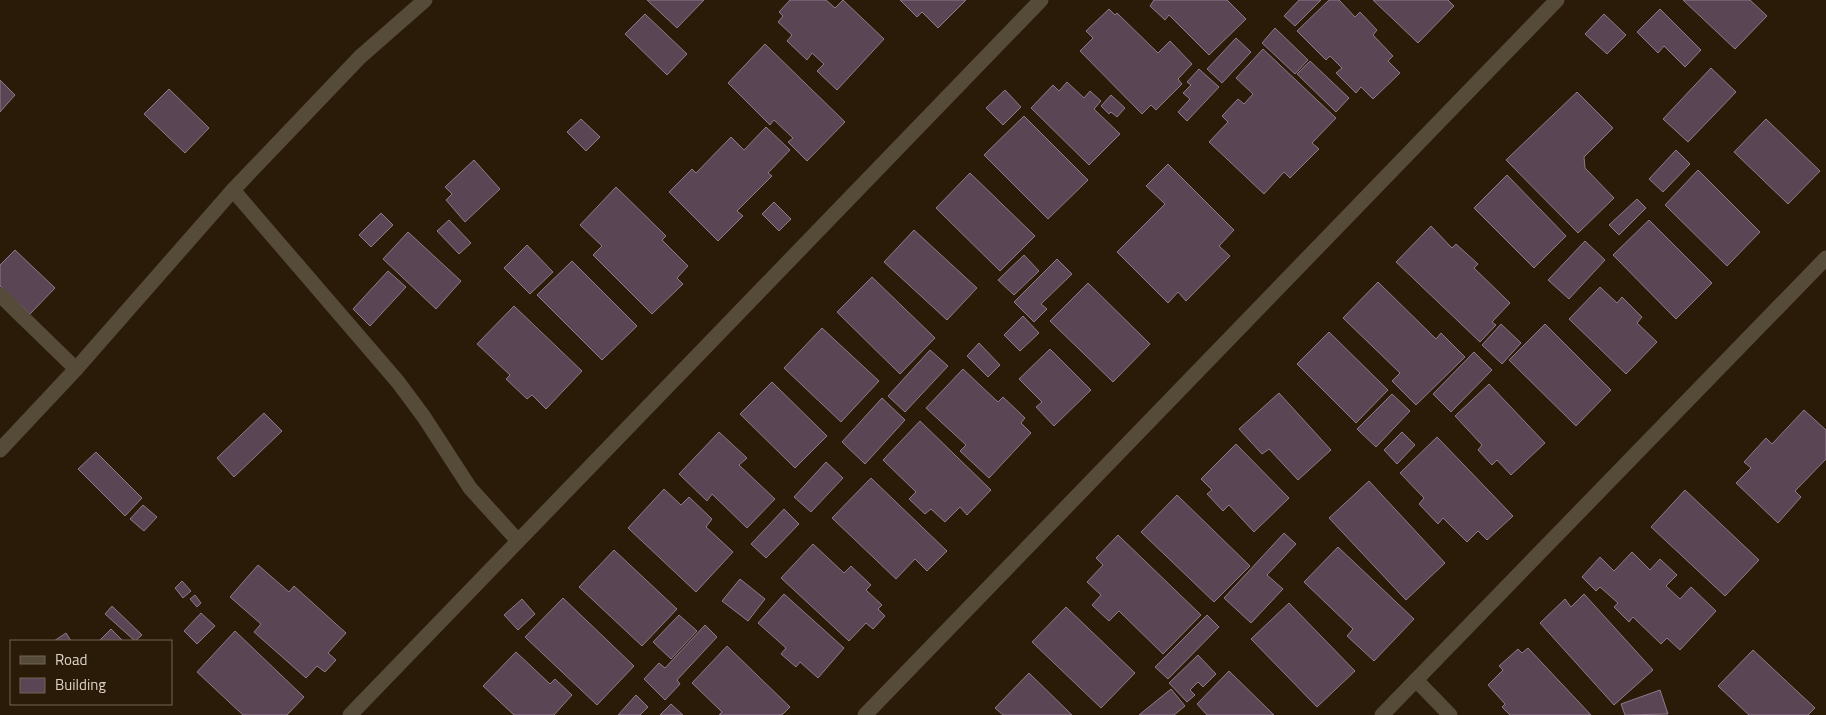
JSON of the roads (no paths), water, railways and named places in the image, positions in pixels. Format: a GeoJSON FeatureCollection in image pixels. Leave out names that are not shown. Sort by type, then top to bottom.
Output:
{"type":"FeatureCollection","features":[{"type":"Feature","properties":{"kind":"street"},"geometry":{"type":"LineString","coordinates":[[0,450],[76,369],[233,190],[360,57],[425,0]]}},
{"type":"Feature","properties":{"kind":"street"},"geometry":{"type":"LineString","coordinates":[[350,715],[1041,0]]}},
{"type":"Feature","properties":{"kind":"street"},"geometry":{"type":"LineString","coordinates":[[865,715],[1557,0]]}},
{"type":"Feature","properties":{"kind":"street"},"geometry":{"type":"LineString","coordinates":[[233,190],[398,382],[424,417],[470,488],[518,541]]}},
{"type":"Feature","properties":{"kind":"street"},"geometry":{"type":"LineString","coordinates":[[1382,715],[1826,258]]}},
{"type":"Feature","properties":{"kind":"street"},"geometry":{"type":"LineString","coordinates":[[0,295],[76,369]]}},
{"type":"Feature","properties":{"kind":"street"},"geometry":{"type":"LineString","coordinates":[[1416,680],[1450,715]]}}]}
